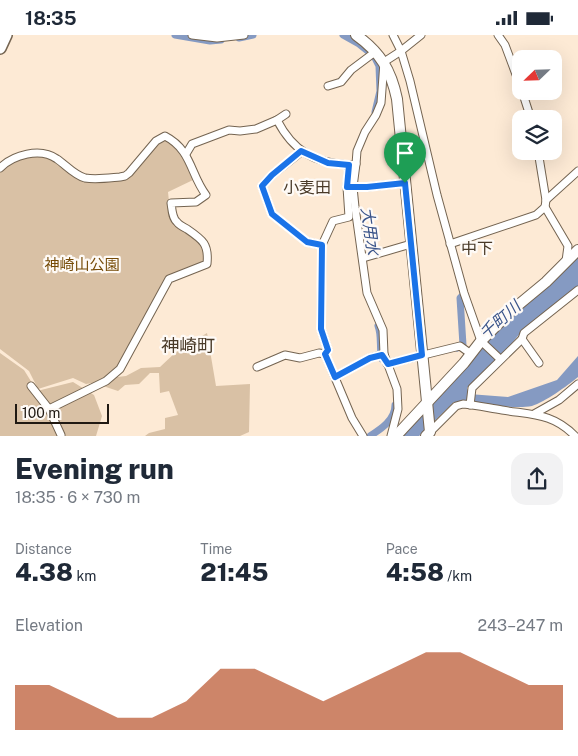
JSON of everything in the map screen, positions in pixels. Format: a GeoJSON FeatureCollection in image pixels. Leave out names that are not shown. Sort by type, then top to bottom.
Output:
{"type":"FeatureCollection","features":[{"type":"Feature","properties":{"kind":"main road"},"geometry":{"type":"LineString","coordinates":[[0,48],[6,35]]}},
{"type":"Feature","properties":{"kind":"street"},"geometry":{"type":"LineString","coordinates":[[192,35],[217,38],[244,35]]}},
{"type":"Feature","properties":{"kind":"street"},"geometry":{"type":"LineString","coordinates":[[356,35],[370,45],[373,54],[384,62],[393,82],[397,99],[428,431]]}},
{"type":"Feature","properties":{"kind":"street"},"geometry":{"type":"LineString","coordinates":[[393,35],[402,51],[464,293],[482,342],[499,359]]}},
{"type":"Feature","properties":{"kind":"street"},"geometry":{"type":"LineString","coordinates":[[384,62],[402,51],[421,35]]}},
{"type":"Feature","properties":{"kind":"street"},"geometry":{"type":"LineString","coordinates":[[498,35],[505,45],[512,64]]}},
{"type":"Feature","properties":{"kind":"street"},"geometry":{"type":"LineString","coordinates":[[328,86],[341,82],[351,70],[373,54]]}},
{"type":"Feature","properties":{"kind":"street"},"geometry":{"type":"LineString","coordinates":[[384,62],[381,103],[376,115],[365,131],[357,151],[350,187],[353,216],[363,258],[368,293],[383,330],[382,355],[388,364],[396,385],[398,404],[391,436]]}},
{"type":"Feature","properties":{"kind":"street"},"geometry":{"type":"LineString","coordinates":[[186,154],[192,144],[229,131],[256,129],[286,114]]}},
{"type":"Feature","properties":{"kind":"street"},"geometry":{"type":"LineString","coordinates":[[277,120],[283,131],[301,151],[328,163],[353,165]]}},
{"type":"Feature","properties":{"kind":"street"},"geometry":{"type":"LineString","coordinates":[[0,168],[14,157],[44,153],[55,157],[76,175],[87,178],[126,176],[156,141],[165,136],[173,140],[186,154],[193,167],[197,183],[206,195],[196,202],[171,203],[177,223],[201,239],[208,252],[207,264],[169,279],[120,369],[106,381],[49,409]]}},
{"type":"Feature","properties":{"kind":"street"},"geometry":{"type":"LineString","coordinates":[[301,151],[272,175],[262,186],[272,214],[307,242],[322,245]]}},
{"type":"Feature","properties":{"kind":"street"},"geometry":{"type":"LineString","coordinates":[[539,160],[546,204],[568,246],[566,261]]}},
{"type":"Feature","properties":{"kind":"street"},"geometry":{"type":"LineString","coordinates":[[452,243],[536,215],[578,171]]}},
{"type":"Feature","properties":{"kind":"street"},"geometry":{"type":"LineString","coordinates":[[350,187],[405,183]]}},
{"type":"Feature","properties":{"kind":"street"},"geometry":{"type":"LineString","coordinates":[[325,354],[328,350],[321,329],[322,245],[333,221],[353,216]]}},
{"type":"Feature","properties":{"kind":"street"},"geometry":{"type":"LineString","coordinates":[[363,258],[411,244]]}},
{"type":"Feature","properties":{"kind":"street"},"geometry":{"type":"LineString","coordinates":[[396,436],[426,406],[511,311],[546,282],[578,250]]}},
{"type":"Feature","properties":{"kind":"street"},"geometry":{"type":"LineString","coordinates":[[471,401],[472,388],[499,359],[522,339],[524,333],[578,290]]}},
{"type":"Feature","properties":{"kind":"street"},"geometry":{"type":"LineString","coordinates":[[522,339],[539,363]]}},
{"type":"Feature","properties":{"kind":"street"},"geometry":{"type":"LineString","coordinates":[[388,364],[461,346],[471,354]]}},
{"type":"Feature","properties":{"kind":"street"},"geometry":{"type":"LineString","coordinates":[[257,367],[285,355],[300,358],[319,353],[325,354]]}},
{"type":"Feature","properties":{"kind":"street"},"geometry":{"type":"LineString","coordinates":[[325,354],[352,418],[363,436]]}},
{"type":"Feature","properties":{"kind":"street"},"geometry":{"type":"LineString","coordinates":[[335,377],[370,358],[382,355]]}},
{"type":"Feature","properties":{"kind":"street"},"geometry":{"type":"LineString","coordinates":[[534,414],[559,400],[578,384]]}},
{"type":"Feature","properties":{"kind":"street"},"geometry":{"type":"LineString","coordinates":[[31,386],[49,409],[61,435]]}},
{"type":"Feature","properties":{"kind":"street"},"geometry":{"type":"LineString","coordinates":[[428,431],[456,406],[471,401],[534,414],[556,421],[575,436]]}},
{"type":"Feature","properties":{"kind":"green space","name":"神崎山公園"},"geometry":{"type":"Polygon","coordinates":[[[165,141],[172,142],[187,161],[193,180],[168,192],[171,221],[202,245],[205,259],[201,264],[168,277],[123,359],[114,371],[99,382],[86,384],[73,378],[38,389],[29,371],[0,349],[0,172],[5,167],[26,156],[41,155],[56,161],[73,175],[84,181],[114,181],[130,176],[159,144],[165,141]]]}},
{"type":"Feature","properties":{"kind":"green space"},"geometry":{"type":"Polygon","coordinates":[[[207,333],[216,386],[250,384],[249,432],[240,436],[145,436],[149,433],[165,429],[165,418],[178,415],[169,391],[160,393],[159,373],[150,373],[139,384],[125,385],[118,391],[103,386],[117,377],[126,376],[141,368],[160,367],[176,352],[207,333]]]}},
{"type":"Feature","properties":{"kind":"green space"},"geometry":{"type":"Polygon","coordinates":[[[0,353],[24,370],[37,391],[73,382],[94,395],[102,416],[96,436],[0,436],[0,353]]]}},
{"type":"Feature","properties":{"kind":"water"},"geometry":{"type":"Polygon","coordinates":[[[578,256],[578,287],[523,330],[507,349],[467,388],[469,394],[508,397],[557,380],[578,356],[578,377],[562,389],[532,406],[515,407],[454,402],[419,436],[399,436],[483,343],[578,256]]]}},
{"type":"Feature","properties":{"kind":"waterway","name":"大用水"},"geometry":{"type":"LineString","coordinates":[[175,35],[210,41],[221,40]]}},
{"type":"Feature","properties":{"kind":"waterway","name":"大用水"},"geometry":{"type":"LineString","coordinates":[[239,38],[253,35]]}},
{"type":"Feature","properties":{"kind":"waterway","name":"大用水"},"geometry":{"type":"LineString","coordinates":[[343,35],[359,44],[374,56],[379,66],[380,91],[375,112]]}},
{"type":"Feature","properties":{"kind":"waterway"},"geometry":{"type":"LineString","coordinates":[[457,348],[463,345],[460,298],[463,295]]}},
{"type":"Feature","properties":{"kind":"waterway","name":"大用水"},"geometry":{"type":"LineString","coordinates":[[378,326],[382,359]]}},
{"type":"Feature","properties":{"kind":"waterway","name":"大用水"},"geometry":{"type":"LineString","coordinates":[[370,436],[390,420],[395,405]]}},
{"type":"Feature","properties":{"kind":"district","name":"小麦田"},"geometry":{"type":"Point","coordinates":[307,187]}},
{"type":"Feature","properties":{"kind":"district","name":"中下"},"geometry":{"type":"Point","coordinates":[477,248]}},
{"type":"Feature","properties":{"kind":"district","name":"神崎町"},"geometry":{"type":"Point","coordinates":[188,345]}},
{"type":"Feature","properties":{"kind":"route"},"geometry":{"type":"LineString","coordinates":[[301,151],[328,163],[349,165],[347,187],[405,183],[422,355],[388,364],[384,354],[370,358],[335,377],[325,354],[328,350],[321,329],[322,245],[307,242],[272,214],[262,186],[272,175],[301,151]]}},
{"type":"Feature","properties":{"kind":"water label","name":"千町川"},"geometry":{"type":"Point","coordinates":[500,320]}}]}
